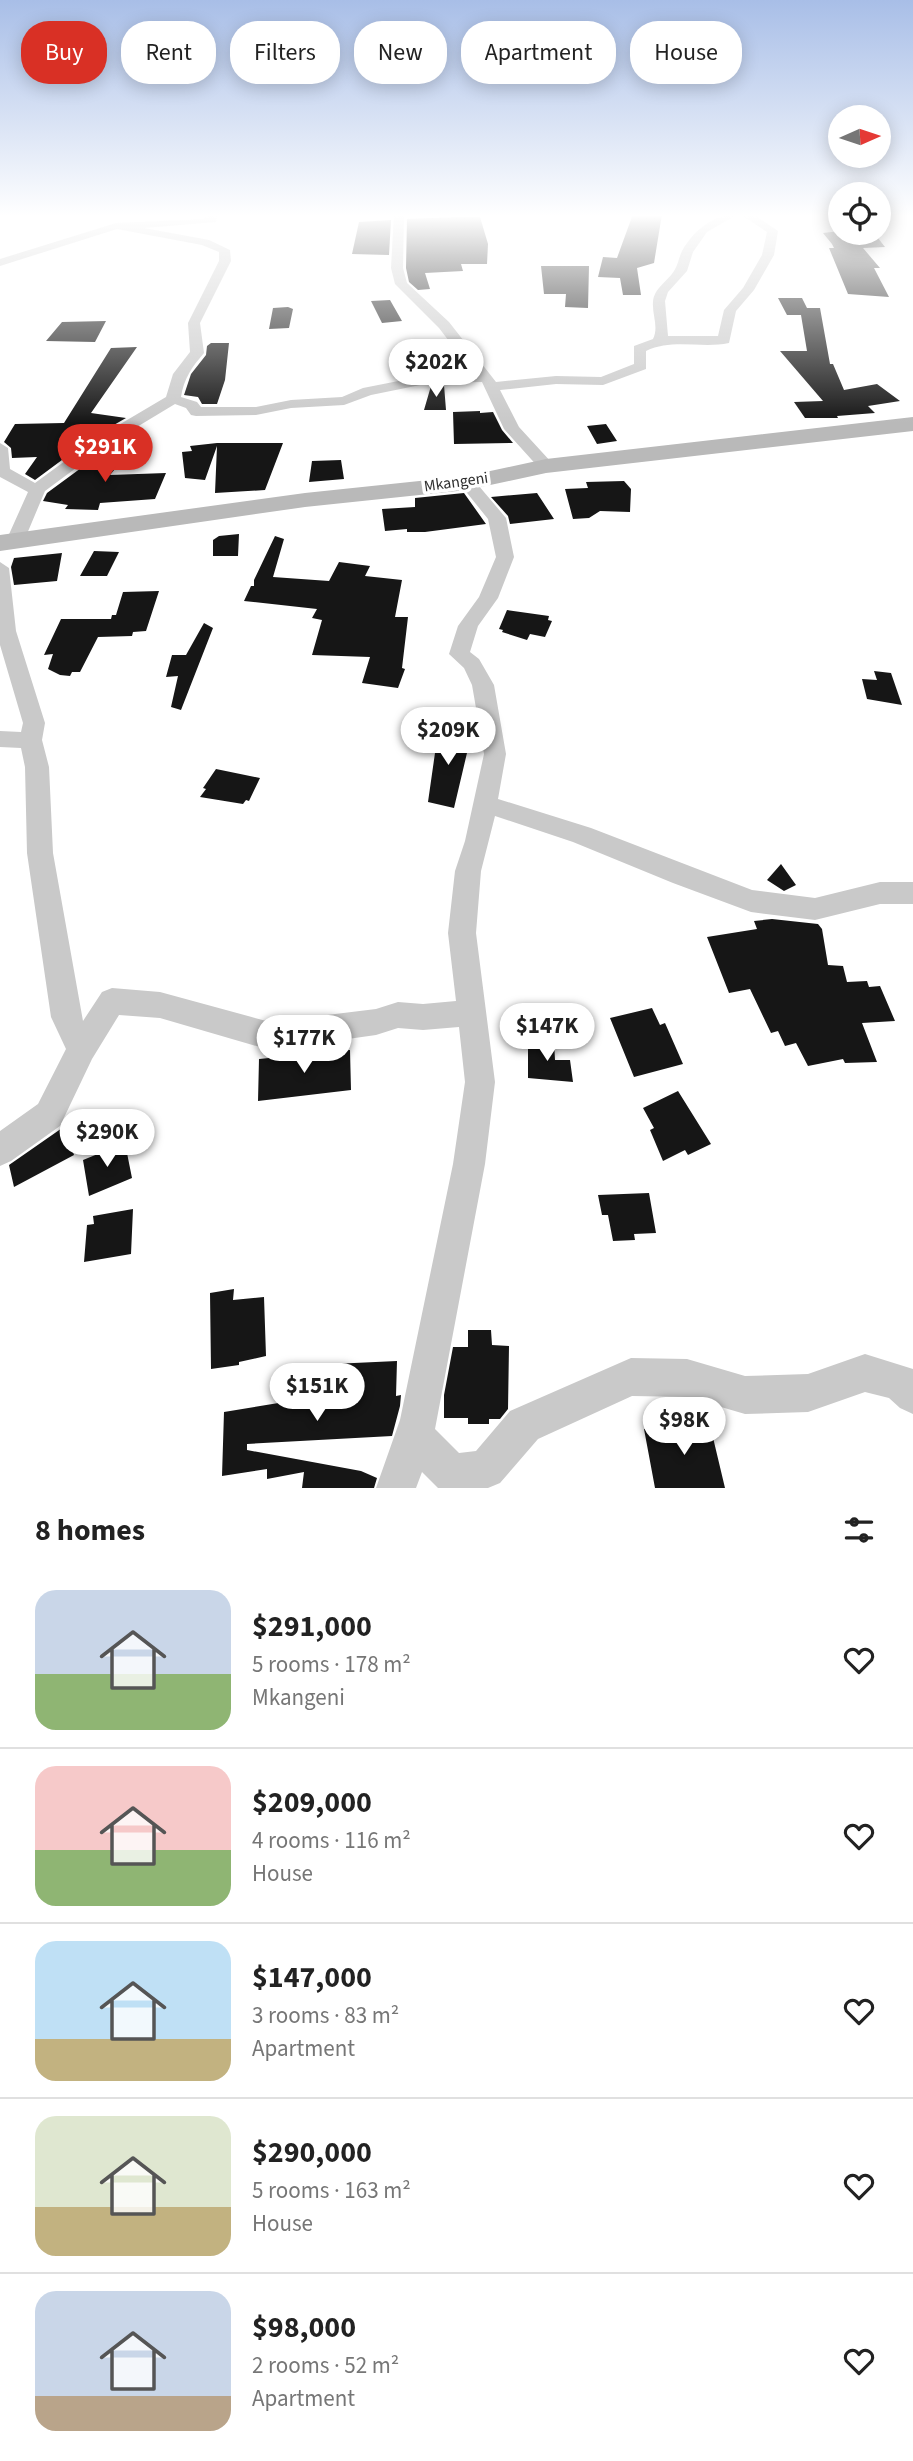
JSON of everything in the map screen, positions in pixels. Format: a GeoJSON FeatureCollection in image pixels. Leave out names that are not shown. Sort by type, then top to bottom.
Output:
{"type":"FeatureCollection","features":[{"type":"Feature","properties":{"kind":"street"},"geometry":{"type":"LineString","coordinates":[[173,399],[176,378],[183,366],[197,353],[194,323],[213,283]]}},
{"type":"Feature","properties":{"kind":"street"},"geometry":{"type":"LineString","coordinates":[[401,283],[444,325],[490,383],[512,429],[546,466]]}},
{"type":"Feature","properties":{"kind":"street"},"geometry":{"type":"LineString","coordinates":[[659,341],[663,333],[659,301],[662,291],[669,283]]}},
{"type":"Feature","properties":{"kind":"street"},"geometry":{"type":"LineString","coordinates":[[6,547],[38,488],[101,442],[173,399],[192,405],[196,412],[256,411],[291,404],[344,401],[368,391],[429,379],[490,383],[603,381],[641,366],[639,349],[659,341],[724,340],[730,310],[752,283]]}},
{"type":"Feature","properties":{"kind":"street","name":"Mkangeni"},"geometry":{"type":"LineString","coordinates":[[6,547],[305,500],[467,482],[546,466],[913,424]]}},
{"type":"Feature","properties":{"kind":"street"},"geometry":{"type":"LineString","coordinates":[[0,448],[2,471],[27,487],[38,488]]}},
{"type":"Feature","properties":{"kind":"street"},"geometry":{"type":"LineString","coordinates":[[396,1488],[414,1436],[436,1340],[450,1249],[469,1164],[480,1082],[462,933],[468,871],[486,804],[495,754],[484,685],[472,664],[459,654],[468,625],[488,597],[505,557],[497,518],[467,482]]}},
{"type":"Feature","properties":{"kind":"street"},"geometry":{"type":"LineString","coordinates":[[0,568],[6,631],[34,723],[31,740],[37,767],[40,853],[66,1017],[81,1049]]}},
{"type":"Feature","properties":{"kind":"street"},"geometry":{"type":"LineString","coordinates":[[0,739],[31,740]]}},
{"type":"Feature","properties":{"kind":"street"},"geometry":{"type":"LineString","coordinates":[[486,804],[582,835],[751,901],[815,909],[880,893],[913,893]]}},
{"type":"Feature","properties":{"kind":"street"},"geometry":{"type":"LineString","coordinates":[[0,1150],[49,1115],[81,1049],[112,1001],[160,1004],[213,1022],[270,1036],[376,1022],[398,1015],[422,1017],[472,1013]]}},
{"type":"Feature","properties":{"kind":"street"},"geometry":{"type":"LineString","coordinates":[[414,1436],[452,1474],[486,1469],[524,1425],[631,1377],[687,1378],[745,1395],[808,1393],[866,1373],[899,1382],[913,1395]]}},
{"type":"Feature","properties":{"kind":"building"},"geometry":{"type":"Polygon","coordinates":[[[411,283],[428,283],[430,289],[418,290],[411,283]]]}},
{"type":"Feature","properties":{"kind":"building"},"geometry":{"type":"Polygon","coordinates":[[[543,283],[589,283],[588,308],[565,307],[566,294],[544,294],[543,283]]]}},
{"type":"Feature","properties":{"kind":"building"},"geometry":{"type":"Polygon","coordinates":[[[621,283],[639,283],[641,295],[623,295],[621,283]]]}},
{"type":"Feature","properties":{"kind":"building"},"geometry":{"type":"Polygon","coordinates":[[[844,283],[882,283],[889,297],[848,294],[844,283]]]}},
{"type":"Feature","properties":{"kind":"building"},"geometry":{"type":"Polygon","coordinates":[[[778,298],[802,298],[807,308],[820,308],[830,364],[833,364],[844,390],[877,384],[900,401],[868,406],[875,413],[837,416],[838,418],[805,418],[794,402],[823,401],[780,351],[807,351],[801,315],[787,315],[778,298]]]}},
{"type":"Feature","properties":{"kind":"building"},"geometry":{"type":"Polygon","coordinates":[[[390,300],[402,321],[382,323],[371,301],[390,300]]]}},
{"type":"Feature","properties":{"kind":"building"},"geometry":{"type":"Polygon","coordinates":[[[273,308],[293,309],[289,328],[269,329],[273,308]]]}},
{"type":"Feature","properties":{"kind":"building"},"geometry":{"type":"Polygon","coordinates":[[[106,321],[95,342],[46,341],[62,322],[106,321]]]}},
{"type":"Feature","properties":{"kind":"building"},"geometry":{"type":"Polygon","coordinates":[[[211,343],[229,343],[225,380],[217,404],[202,404],[198,397],[184,395],[191,374],[206,355],[207,346],[211,343]]]}},
{"type":"Feature","properties":{"kind":"building"},"geometry":{"type":"Polygon","coordinates":[[[137,347],[91,413],[126,418],[93,437],[35,480],[25,474],[37,457],[12,458],[11,448],[4,442],[15,424],[64,423],[111,348],[137,347]]]}},
{"type":"Feature","properties":{"kind":"building"},"geometry":{"type":"Polygon","coordinates":[[[444,385],[446,410],[424,410],[431,386],[444,385]]]}},
{"type":"Feature","properties":{"kind":"building"},"geometry":{"type":"Polygon","coordinates":[[[453,412],[493,412],[502,430],[513,443],[454,444],[453,412]]]}},
{"type":"Feature","properties":{"kind":"building"},"geometry":{"type":"Polygon","coordinates":[[[606,424],[617,441],[597,444],[587,426],[606,424]]]}},
{"type":"Feature","properties":{"kind":"building"},"geometry":{"type":"Polygon","coordinates":[[[217,443],[283,443],[265,490],[215,493],[217,446],[205,480],[185,478],[182,452],[192,451],[190,446],[217,443]]]}},
{"type":"Feature","properties":{"kind":"building"},"geometry":{"type":"Polygon","coordinates":[[[111,446],[133,447],[110,475],[166,473],[155,499],[100,503],[98,510],[65,509],[68,505],[43,501],[47,493],[111,446]]]}},
{"type":"Feature","properties":{"kind":"building"},"geometry":{"type":"Polygon","coordinates":[[[341,460],[344,479],[309,482],[312,461],[341,460]]]}},
{"type":"Feature","properties":{"kind":"building"},"geometry":{"type":"Polygon","coordinates":[[[624,481],[631,489],[630,512],[600,511],[589,518],[573,519],[565,489],[588,488],[586,482],[624,481]]]}},
{"type":"Feature","properties":{"kind":"building"},"geometry":{"type":"Polygon","coordinates":[[[464,493],[486,524],[425,532],[407,532],[407,529],[385,531],[382,509],[415,507],[415,498],[464,493]]]}},
{"type":"Feature","properties":{"kind":"building"},"geometry":{"type":"Polygon","coordinates":[[[537,493],[554,519],[510,524],[508,516],[491,497],[537,493]]]}},
{"type":"Feature","properties":{"kind":"building"},"geometry":{"type":"Polygon","coordinates":[[[239,534],[238,556],[213,556],[213,540],[219,536],[239,534]]]}},
{"type":"Feature","properties":{"kind":"building"},"geometry":{"type":"Polygon","coordinates":[[[275,536],[284,539],[273,577],[329,581],[339,562],[370,566],[365,576],[402,580],[395,617],[408,617],[402,668],[405,669],[398,688],[362,683],[370,657],[312,655],[322,620],[312,618],[317,609],[244,601],[251,586],[254,586],[254,580],[275,536]]]}},
{"type":"Feature","properties":{"kind":"building"},"geometry":{"type":"Polygon","coordinates":[[[94,551],[119,552],[107,576],[80,576],[94,551]]]}},
{"type":"Feature","properties":{"kind":"building"},"geometry":{"type":"Polygon","coordinates":[[[62,553],[57,581],[14,585],[11,567],[14,558],[62,553]]]}},
{"type":"Feature","properties":{"kind":"building"},"geometry":{"type":"Polygon","coordinates":[[[159,591],[146,631],[133,632],[132,636],[98,637],[80,672],[72,672],[70,676],[48,669],[53,654],[44,655],[61,619],[111,619],[112,615],[116,615],[123,592],[159,591]]]}},
{"type":"Feature","properties":{"kind":"building"},"geometry":{"type":"Polygon","coordinates":[[[507,610],[549,616],[548,620],[552,621],[545,637],[530,634],[527,640],[502,632],[503,630],[499,629],[507,610]]]}},
{"type":"Feature","properties":{"kind":"building"},"geometry":{"type":"Polygon","coordinates":[[[204,623],[213,628],[181,710],[171,707],[178,676],[166,677],[172,655],[186,655],[204,623]]]}},
{"type":"Feature","properties":{"kind":"building"},"geometry":{"type":"Polygon","coordinates":[[[874,671],[891,673],[902,705],[867,699],[862,679],[877,680],[874,671]]]}},
{"type":"Feature","properties":{"kind":"building"},"geometry":{"type":"Polygon","coordinates":[[[443,728],[460,730],[460,733],[471,736],[454,808],[428,802],[437,739],[443,728]]]}},
{"type":"Feature","properties":{"kind":"building"},"geometry":{"type":"Polygon","coordinates":[[[216,769],[260,778],[249,801],[246,800],[243,804],[200,797],[216,769]]]}},
{"type":"Feature","properties":{"kind":"building"},"geometry":{"type":"Polygon","coordinates":[[[781,864],[796,885],[784,891],[767,880],[781,864]]]}},
{"type":"Feature","properties":{"kind":"building"},"geometry":{"type":"Polygon","coordinates":[[[772,919],[818,924],[822,929],[828,965],[843,966],[847,982],[867,981],[869,987],[880,986],[895,1021],[862,1023],[877,1062],[845,1063],[843,1059],[808,1066],[796,1043],[785,1046],[778,1031],[771,1033],[750,989],[729,993],[707,937],[757,929],[754,921],[772,919]]]}},
{"type":"Feature","properties":{"kind":"building"},"geometry":{"type":"Polygon","coordinates":[[[652,1008],[660,1025],[665,1023],[683,1064],[634,1077],[610,1018],[652,1008]]]}},
{"type":"Feature","properties":{"kind":"building"},"geometry":{"type":"Polygon","coordinates":[[[528,1040],[554,1042],[555,1060],[570,1060],[573,1082],[528,1078],[528,1040]]]}},
{"type":"Feature","properties":{"kind":"building"},"geometry":{"type":"Polygon","coordinates":[[[350,1050],[351,1090],[258,1101],[259,1059],[350,1050]]]}},
{"type":"Feature","properties":{"kind":"building"},"geometry":{"type":"Polygon","coordinates":[[[678,1091],[711,1144],[688,1155],[685,1150],[663,1161],[650,1130],[654,1128],[643,1108],[678,1091]]]}},
{"type":"Feature","properties":{"kind":"building"},"geometry":{"type":"Polygon","coordinates":[[[65,1126],[74,1155],[14,1187],[9,1165],[65,1126]]]}},
{"type":"Feature","properties":{"kind":"building"},"geometry":{"type":"Polygon","coordinates":[[[125,1143],[132,1178],[89,1196],[83,1160],[125,1143]]]}},
{"type":"Feature","properties":{"kind":"building"},"geometry":{"type":"Polygon","coordinates":[[[649,1193],[656,1233],[634,1234],[635,1240],[613,1241],[608,1215],[602,1215],[598,1195],[649,1193]]]}},
{"type":"Feature","properties":{"kind":"building"},"geometry":{"type":"Polygon","coordinates":[[[133,1209],[131,1254],[84,1262],[87,1225],[94,1224],[93,1216],[133,1209]]]}},
{"type":"Feature","properties":{"kind":"building"},"geometry":{"type":"Polygon","coordinates":[[[234,1289],[233,1300],[264,1297],[266,1356],[239,1362],[239,1365],[211,1369],[210,1293],[234,1289]]]}},
{"type":"Feature","properties":{"kind":"building"},"geometry":{"type":"Polygon","coordinates":[[[468,1330],[491,1330],[492,1345],[509,1346],[508,1409],[500,1419],[489,1419],[489,1424],[468,1424],[468,1418],[444,1418],[444,1395],[453,1347],[468,1347],[468,1330]]]}},
{"type":"Feature","properties":{"kind":"building"},"geometry":{"type":"Polygon","coordinates":[[[397,1361],[396,1396],[401,1395],[392,1436],[247,1444],[247,1450],[361,1471],[377,1478],[374,1488],[302,1488],[304,1472],[267,1479],[267,1469],[222,1476],[224,1412],[309,1398],[311,1365],[397,1361]]]}},
{"type":"Feature","properties":{"kind":"building"},"geometry":{"type":"Polygon","coordinates":[[[677,1422],[678,1428],[710,1425],[725,1488],[655,1488],[644,1429],[677,1422]]]}}]}
